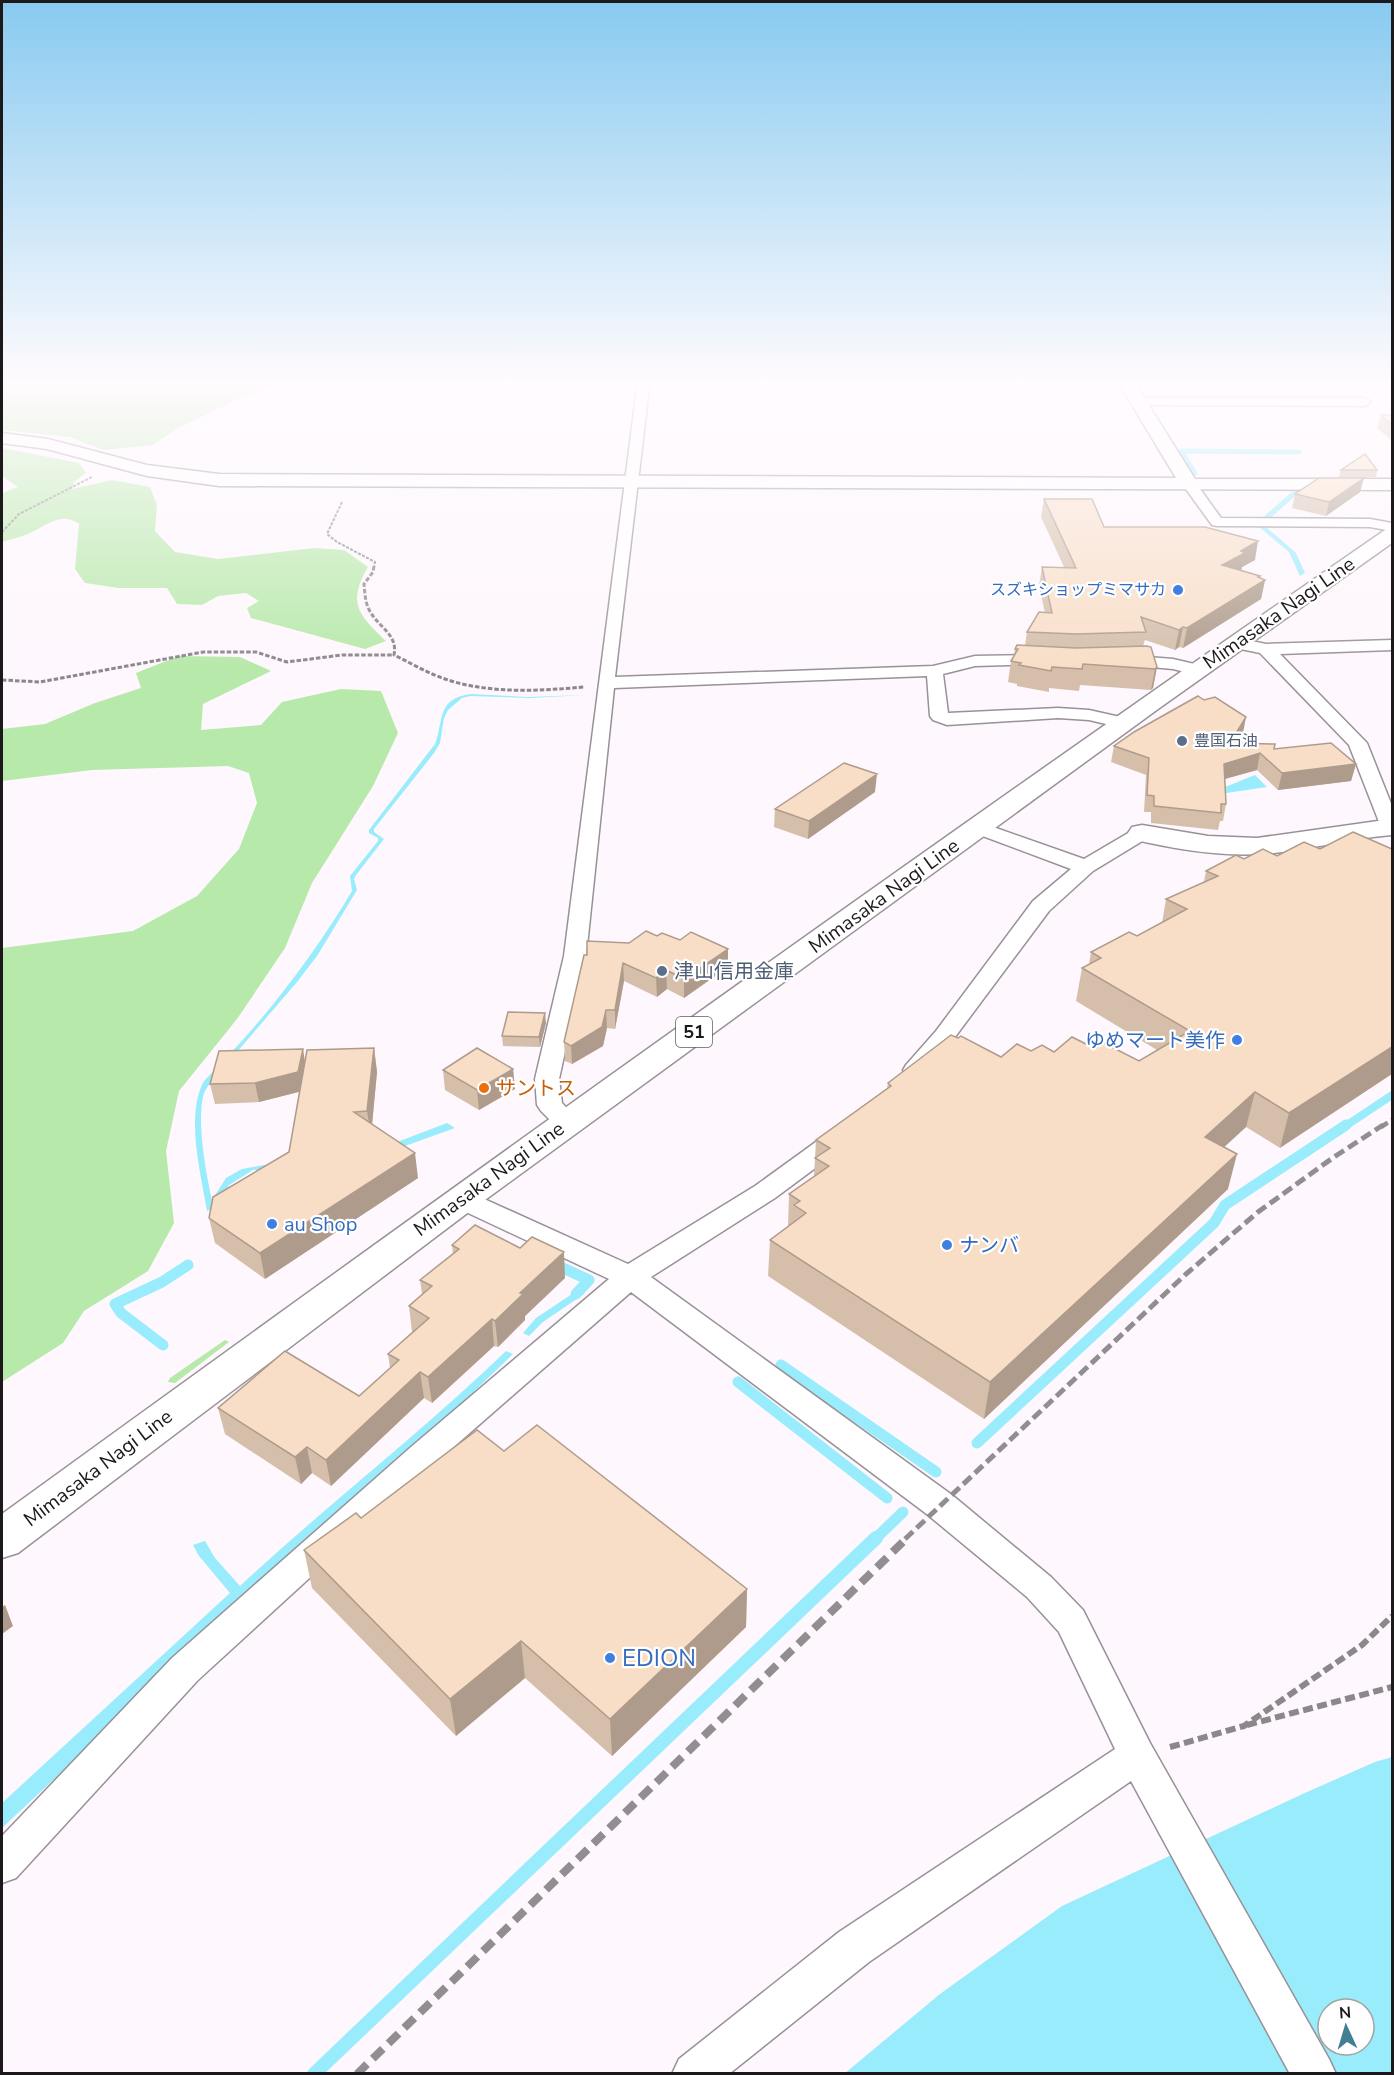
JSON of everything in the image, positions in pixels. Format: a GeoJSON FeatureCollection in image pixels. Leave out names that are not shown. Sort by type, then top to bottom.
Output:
{"type":"FeatureCollection","features":[{"type":"Feature","properties":{"kind":"street"},"geometry":{"type":"LineString","coordinates":[[187,477],[219,480],[631,483],[1392,485]]}},
{"type":"Feature","properties":{"kind":"street"},"geometry":{"type":"LineString","coordinates":[[567,1122],[550,1105],[547,1079],[575,956],[632,477]]}},
{"type":"Feature","properties":{"kind":"street"},"geometry":{"type":"LineString","coordinates":[[1185,477],[1217,522],[1371,523],[1392,527]]}},
{"type":"Feature","properties":{"kind":"street","name":"Mimasaka Nagi Line"},"geometry":{"type":"LineString","coordinates":[[2,1539],[461,1199],[1197,670],[1251,646],[1392,534]]}},
{"type":"Feature","properties":{"kind":"street"},"geometry":{"type":"LineString","coordinates":[[1251,646],[1392,645]]}},
{"type":"Feature","properties":{"kind":"street"},"geometry":{"type":"LineString","coordinates":[[897,1087],[913,1073],[944,1036],[1041,906],[1086,867],[1142,833],[1196,844],[1234,848],[1275,845],[1361,828],[1392,827],[1358,743],[1251,646]]}},
{"type":"Feature","properties":{"kind":"street"},"geometry":{"type":"LineString","coordinates":[[1106,661],[1144,660],[1197,670]]}},
{"type":"Feature","properties":{"kind":"street"},"geometry":{"type":"LineString","coordinates":[[606,683],[933,671],[975,661],[1062,661]]}},
{"type":"Feature","properties":{"kind":"street"},"geometry":{"type":"LineString","coordinates":[[933,671],[936,677],[939,717],[947,720],[1058,713],[1089,715],[1123,723]]}},
{"type":"Feature","properties":{"kind":"street"},"geometry":{"type":"LineString","coordinates":[[979,828],[1086,867]]}},
{"type":"Feature","properties":{"kind":"street"},"geometry":{"type":"LineString","coordinates":[[2,1864],[185,1669],[422,1456],[630,1277],[765,1192],[822,1151],[857,1122]]}},
{"type":"Feature","properties":{"kind":"street"},"geometry":{"type":"LineString","coordinates":[[461,1199],[630,1277],[940,1505],[1039,1587],[1071,1621],[1145,1769],[1314,2073]]}},
{"type":"Feature","properties":{"kind":"street"},"geometry":{"type":"LineString","coordinates":[[694,2073],[854,1947],[1145,1769]]}},
{"type":"Feature","properties":{"kind":"path"},"geometry":{"type":"LineString","coordinates":[[2,532],[19,514],[93,477]]}},
{"type":"Feature","properties":{"kind":"path"},"geometry":{"type":"LineString","coordinates":[[345,495],[327,534],[331,539],[366,555],[375,562],[373,572],[364,585],[365,601],[371,615],[393,638],[396,648],[394,655]]}},
{"type":"Feature","properties":{"kind":"path"},"geometry":{"type":"LineString","coordinates":[[2,680],[40,682],[203,652],[256,652],[287,662],[342,655],[394,655],[452,681],[491,687],[559,689],[606,683]]}},
{"type":"Feature","properties":{"kind":"path"},"geometry":{"type":"LineString","coordinates":[[1244,1726],[1362,1645],[1392,1616]]}},
{"type":"Feature","properties":{"kind":"path"},"geometry":{"type":"LineString","coordinates":[[1145,1769],[1244,1726],[1392,1687]]}},
{"type":"Feature","properties":{"kind":"green space"},"geometry":{"type":"Polygon","coordinates":[[[3,477],[81,477],[74,482],[72,489],[112,480],[150,487],[157,505],[155,531],[175,552],[218,559],[314,548],[344,550],[368,567],[358,590],[357,599],[362,615],[386,641],[365,649],[251,618],[247,608],[259,601],[246,593],[218,596],[202,605],[177,604],[167,588],[119,588],[85,583],[75,569],[79,524],[72,520],[60,519],[2,542],[2,493],[18,487],[3,477]]]}},
{"type":"Feature","properties":{"kind":"green space"},"geometry":{"type":"Polygon","coordinates":[[[179,656],[240,657],[271,671],[203,704],[201,730],[261,725],[282,702],[341,689],[381,691],[398,733],[373,786],[312,883],[285,948],[237,1019],[179,1091],[166,1151],[174,1223],[148,1271],[84,1311],[63,1343],[2,1382],[2,948],[133,931],[197,896],[239,849],[257,803],[249,773],[228,766],[92,770],[2,781],[2,729],[45,724],[95,703],[141,688],[136,673],[179,656]]]}},
{"type":"Feature","properties":{"kind":"green space"},"geometry":{"type":"Polygon","coordinates":[[[225,1340],[229,1342],[175,1383],[168,1382],[170,1378],[225,1340]]]}},
{"type":"Feature","properties":{"kind":"water"},"geometry":{"type":"Polygon","coordinates":[[[1294,490],[1301,491],[1268,520],[1265,526],[1296,553],[1305,573],[1300,576],[1289,552],[1258,526],[1261,519],[1294,490]]]}},
{"type":"Feature","properties":{"kind":"water"},"geometry":{"type":"Polygon","coordinates":[[[470,694],[527,697],[586,695],[530,698],[470,696],[462,698],[448,710],[444,718],[440,743],[434,753],[374,829],[374,832],[384,839],[356,875],[354,879],[357,890],[317,956],[209,1085],[205,1091],[201,1108],[203,1148],[212,1200],[226,1178],[242,1169],[264,1165],[342,1163],[447,1123],[455,1128],[352,1165],[253,1170],[229,1185],[219,1206],[207,1211],[198,1163],[195,1127],[198,1095],[204,1081],[265,1014],[320,942],[352,891],[350,876],[378,841],[378,838],[369,833],[369,830],[435,744],[446,706],[459,697],[470,694]]]}},
{"type":"Feature","properties":{"kind":"water"},"geometry":{"type":"Polygon","coordinates":[[[1255,775],[1267,787],[1213,795],[1210,793],[1255,775]]]}},
{"type":"Feature","properties":{"kind":"water"},"geometry":{"type":"Polygon","coordinates":[[[587,1284],[584,1294],[543,1322],[529,1336],[523,1333],[536,1318],[587,1284]]]}},
{"type":"Feature","properties":{"kind":"water"},"geometry":{"type":"Polygon","coordinates":[[[506,1351],[513,1354],[437,1427],[290,1552],[287,1560],[2,1828],[2,1803],[230,1593],[199,1556],[193,1545],[205,1541],[215,1558],[240,1586],[441,1411],[506,1351]]]}},
{"type":"Feature","properties":{"kind":"water"},"geometry":{"type":"Polygon","coordinates":[[[1392,1757],[1392,2073],[844,2074],[940,1994],[1062,1906],[1375,1762],[1392,1757]]]}},
{"type":"Feature","properties":{"kind":"building"},"geometry":{"type":"Polygon","coordinates":[[[1319,478],[1364,478],[1329,502],[1295,494],[1319,478]]]}},
{"type":"Feature","properties":{"kind":"building"},"geometry":{"type":"Polygon","coordinates":[[[1044,499],[1092,499],[1104,527],[1205,527],[1258,541],[1241,551],[1245,553],[1222,565],[1260,576],[1258,577],[1265,580],[1187,628],[1183,627],[1179,630],[1141,617],[1146,632],[1076,634],[1027,632],[1039,612],[1052,613],[1042,567],[1076,568],[1044,499]]]}},
{"type":"Feature","properties":{"kind":"building"},"geometry":{"type":"Polygon","coordinates":[[[1017,645],[1076,648],[1147,646],[1151,647],[1157,667],[1155,669],[1083,664],[1082,669],[1052,667],[1051,671],[1019,665],[1021,663],[1011,661],[1018,649],[1015,649],[1017,645]]]}},
{"type":"Feature","properties":{"kind":"building"},"geometry":{"type":"Polygon","coordinates":[[[1198,696],[1204,700],[1215,697],[1246,717],[1230,743],[1275,744],[1274,749],[1331,743],[1356,764],[1282,773],[1260,753],[1224,764],[1226,804],[1221,804],[1221,813],[1154,806],[1154,796],[1147,795],[1149,758],[1114,746],[1134,732],[1198,696]]]}},
{"type":"Feature","properties":{"kind":"building"},"geometry":{"type":"Polygon","coordinates":[[[844,763],[877,774],[809,821],[775,809],[844,763]]]}},
{"type":"Feature","properties":{"kind":"building"},"geometry":{"type":"Polygon","coordinates":[[[1353,832],[1392,849],[1392,1047],[1289,1113],[1255,1092],[1205,1137],[1237,1154],[990,1382],[770,1240],[806,1213],[794,1205],[800,1201],[789,1194],[829,1166],[815,1158],[830,1148],[816,1140],[891,1086],[888,1083],[951,1035],[958,1038],[961,1036],[1001,1057],[1017,1044],[1031,1051],[1042,1045],[1054,1052],[1072,1037],[1094,1048],[1102,1042],[1139,1061],[1190,1031],[1082,968],[1101,958],[1091,952],[1129,932],[1137,936],[1187,909],[1166,899],[1218,876],[1206,871],[1236,855],[1244,859],[1263,849],[1277,856],[1304,842],[1320,849],[1353,832]]]}},
{"type":"Feature","properties":{"kind":"building"},"geometry":{"type":"Polygon","coordinates":[[[646,931],[657,936],[662,933],[680,940],[691,932],[728,949],[684,979],[666,970],[656,978],[623,963],[615,1010],[606,1010],[602,1027],[571,1046],[564,1042],[584,955],[587,955],[587,941],[629,943],[646,931]]]}},
{"type":"Feature","properties":{"kind":"building"},"geometry":{"type":"Polygon","coordinates":[[[508,1012],[545,1013],[539,1037],[502,1036],[508,1012]]]}},
{"type":"Feature","properties":{"kind":"building"},"geometry":{"type":"Polygon","coordinates":[[[374,1048],[367,1111],[354,1112],[415,1153],[260,1253],[209,1218],[213,1197],[289,1152],[307,1050],[374,1048]]]}},
{"type":"Feature","properties":{"kind":"building"},"geometry":{"type":"Polygon","coordinates":[[[477,1048],[513,1069],[477,1090],[443,1070],[477,1048]]]}},
{"type":"Feature","properties":{"kind":"building"},"geometry":{"type":"Polygon","coordinates":[[[303,1049],[298,1072],[255,1083],[210,1084],[219,1051],[303,1049]]]}},
{"type":"Feature","properties":{"kind":"building"},"geometry":{"type":"Polygon","coordinates":[[[475,1225],[520,1248],[532,1237],[564,1252],[520,1293],[523,1294],[495,1321],[492,1319],[428,1377],[420,1372],[326,1460],[307,1447],[295,1457],[218,1408],[285,1351],[359,1396],[399,1360],[388,1354],[429,1318],[409,1306],[432,1286],[420,1280],[459,1249],[452,1245],[475,1225]]]}},
{"type":"Feature","properties":{"kind":"building"},"geometry":{"type":"Polygon","coordinates":[[[537,1425],[747,1589],[610,1719],[521,1641],[450,1699],[304,1550],[356,1513],[361,1518],[477,1430],[504,1451],[537,1425]]]}},
{"type":"Feature","properties":{"kind":"waterway"},"geometry":{"type":"LineString","coordinates":[[1344,1127],[1392,1095]]}},
{"type":"Feature","properties":{"kind":"waterway"},"geometry":{"type":"LineString","coordinates":[[977,1443],[1214,1223],[1225,1205],[1346,1125]]}},
{"type":"Feature","properties":{"kind":"waterway"},"geometry":{"type":"LineString","coordinates":[[554,1264],[589,1280],[576,1294]]}},
{"type":"Feature","properties":{"kind":"waterway"},"geometry":{"type":"LineString","coordinates":[[163,1345],[121,1313],[115,1304],[162,1282],[188,1265]]}},
{"type":"Feature","properties":{"kind":"waterway"},"geometry":{"type":"LineString","coordinates":[[781,1365],[936,1472]]}},
{"type":"Feature","properties":{"kind":"waterway"},"geometry":{"type":"LineString","coordinates":[[738,1382],[887,1498]]}},
{"type":"Feature","properties":{"kind":"waterway"},"geometry":{"type":"LineString","coordinates":[[875,1539],[903,1512]]}},
{"type":"Feature","properties":{"kind":"waterway"},"geometry":{"type":"LineString","coordinates":[[314,2074],[876,1538]]}},
{"type":"Feature","properties":{"kind":"railway"},"geometry":{"type":"LineString","coordinates":[[1381,1127],[1392,1120]]}},
{"type":"Feature","properties":{"kind":"railway"},"geometry":{"type":"LineString","coordinates":[[905,1539],[1186,1274],[1258,1212],[1383,1125]]}},
{"type":"Feature","properties":{"kind":"railway"},"geometry":{"type":"LineString","coordinates":[[357,2074],[907,1538]]}},
{"type":"Feature","properties":{"kind":"place","name":"スズキショップミマサカ"},"geometry":{"type":"Point","coordinates":[1178,590]}},
{"type":"Feature","properties":{"kind":"place","name":"豊国石油"},"geometry":{"type":"Point","coordinates":[1182,741]}},
{"type":"Feature","properties":{"kind":"place","name":"津山信用金庫"},"geometry":{"type":"Point","coordinates":[662,971]}},
{"type":"Feature","properties":{"kind":"place","name":"ゆめマート美作"},"geometry":{"type":"Point","coordinates":[1237,1040]}},
{"type":"Feature","properties":{"kind":"place","name":"サントス"},"geometry":{"type":"Point","coordinates":[484,1088]}},
{"type":"Feature","properties":{"kind":"place","name":"au Shop"},"geometry":{"type":"Point","coordinates":[272,1224]}},
{"type":"Feature","properties":{"kind":"place","name":"ナンバ"},"geometry":{"type":"Point","coordinates":[947,1245]}},
{"type":"Feature","properties":{"kind":"place","name":"EDION"},"geometry":{"type":"Point","coordinates":[610,1658]}}]}
